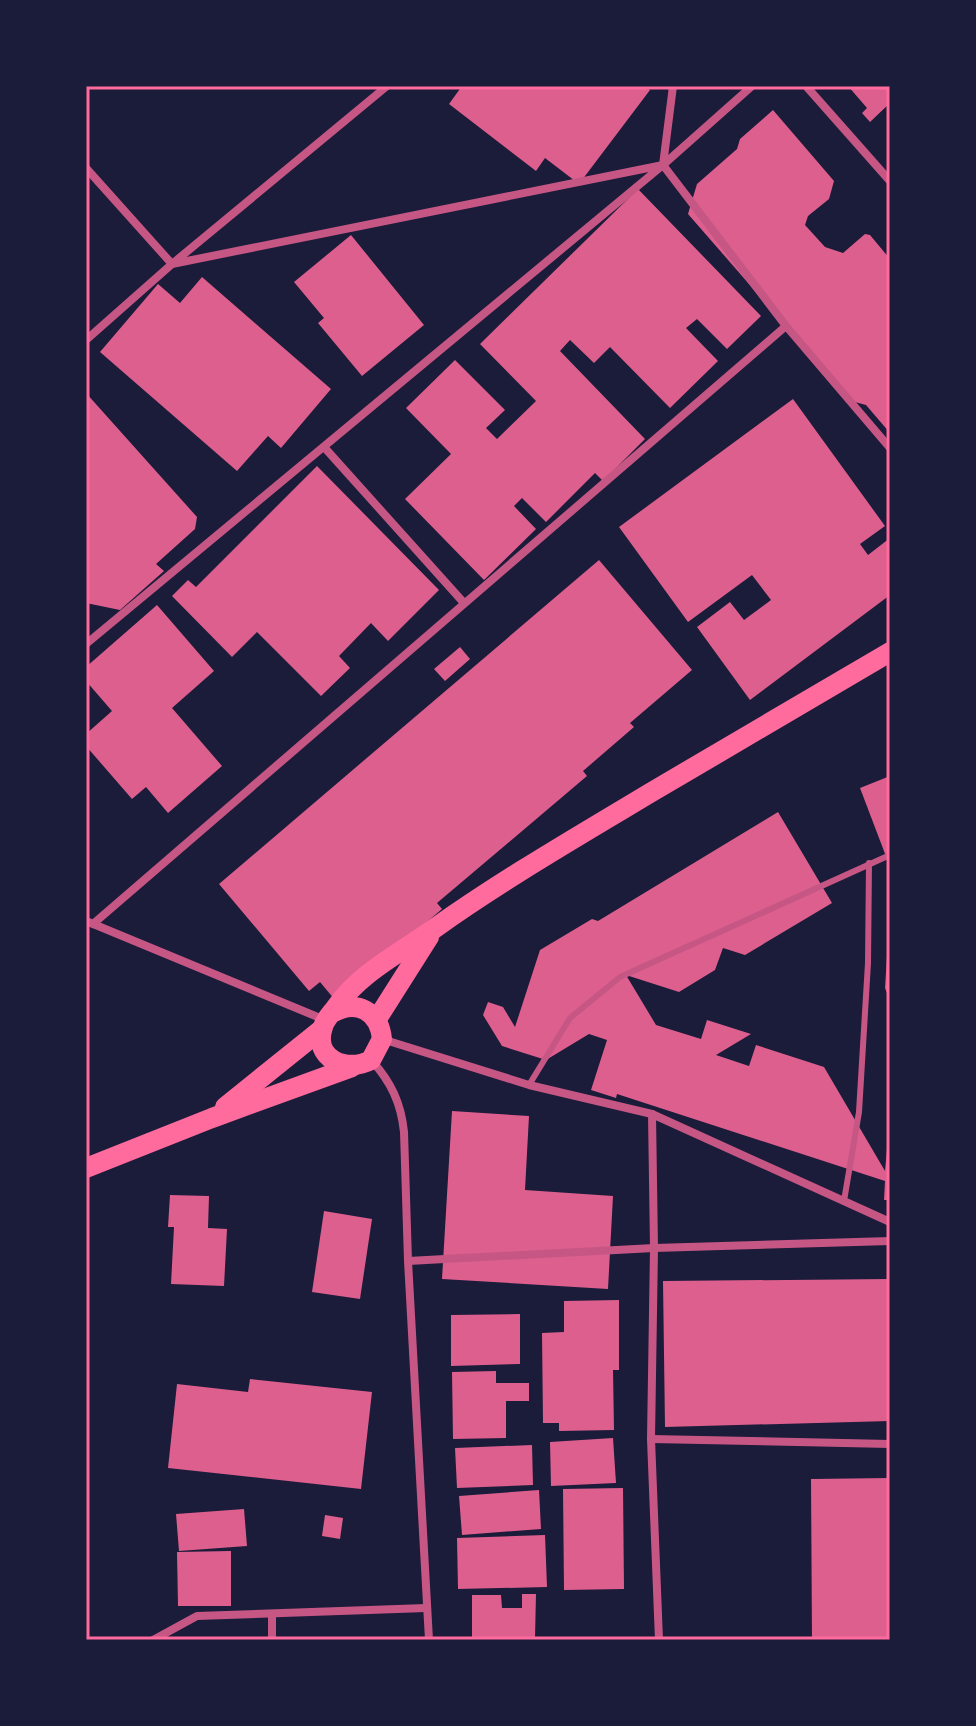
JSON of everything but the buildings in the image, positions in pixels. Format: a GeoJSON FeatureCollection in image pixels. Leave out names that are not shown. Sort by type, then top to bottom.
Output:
{"type":"FeatureCollection","features":[{"type":"Feature","properties":{"kind":"main road"},"geometry":{"type":"LineString","coordinates":[[362,1064],[341,1065],[324,1051],[327,1021],[360,979],[506,878],[890,652]]}},
{"type":"Feature","properties":{"kind":"main road"},"geometry":{"type":"LineString","coordinates":[[86,1168],[362,1064],[433,930]]}},
{"type":"Feature","properties":{"kind":"main road"},"geometry":{"type":"LineString","coordinates":[[212,1118],[327,1021],[351,1006],[369,1012],[380,1029]]}},
{"type":"Feature","properties":{"kind":"street"},"geometry":{"type":"LineString","coordinates":[[86,340],[172,264],[387,86]]}},
{"type":"Feature","properties":{"kind":"street"},"geometry":{"type":"LineString","coordinates":[[673,86],[663,165],[786,326],[890,448]]}},
{"type":"Feature","properties":{"kind":"street"},"geometry":{"type":"LineString","coordinates":[[86,644],[663,165],[752,86]]}},
{"type":"Feature","properties":{"kind":"street"},"geometry":{"type":"LineString","coordinates":[[806,86],[890,181]]}},
{"type":"Feature","properties":{"kind":"street"},"geometry":{"type":"LineString","coordinates":[[172,264],[663,165]]}},
{"type":"Feature","properties":{"kind":"street"},"geometry":{"type":"LineString","coordinates":[[86,168],[172,264]]}},
{"type":"Feature","properties":{"kind":"street"},"geometry":{"type":"LineString","coordinates":[[327,1021],[89,922],[786,326]]}},
{"type":"Feature","properties":{"kind":"street"},"geometry":{"type":"LineString","coordinates":[[324,447],[464,603]]}},
{"type":"Feature","properties":{"kind":"street"},"geometry":{"type":"LineString","coordinates":[[380,1029],[529,1085],[652,1114],[890,1222]]}},
{"type":"Feature","properties":{"kind":"street"},"geometry":{"type":"LineString","coordinates":[[362,1064],[391,1086],[402,1116],[429,1640]]}},
{"type":"Feature","properties":{"kind":"street"},"geometry":{"type":"LineString","coordinates":[[652,1114],[654,1248],[651,1439],[659,1640]]}},
{"type":"Feature","properties":{"kind":"street"},"geometry":{"type":"LineString","coordinates":[[408,1261],[654,1248],[890,1241]]}},
{"type":"Feature","properties":{"kind":"street"},"geometry":{"type":"LineString","coordinates":[[651,1439],[890,1444]]}},
{"type":"Feature","properties":{"kind":"street"},"geometry":{"type":"LineString","coordinates":[[153,1640],[197,1616],[426,1608]]}},
{"type":"Feature","properties":{"kind":"street"},"geometry":{"type":"LineString","coordinates":[[272,1615],[272,1640]]}},
{"type":"Feature","properties":{"kind":"lane"},"geometry":{"type":"LineString","coordinates":[[529,1085],[570,1018],[620,977],[890,855]]}},
{"type":"Feature","properties":{"kind":"lane"},"geometry":{"type":"LineString","coordinates":[[844,1201],[859,1112],[868,963],[869,863]]}}]}
